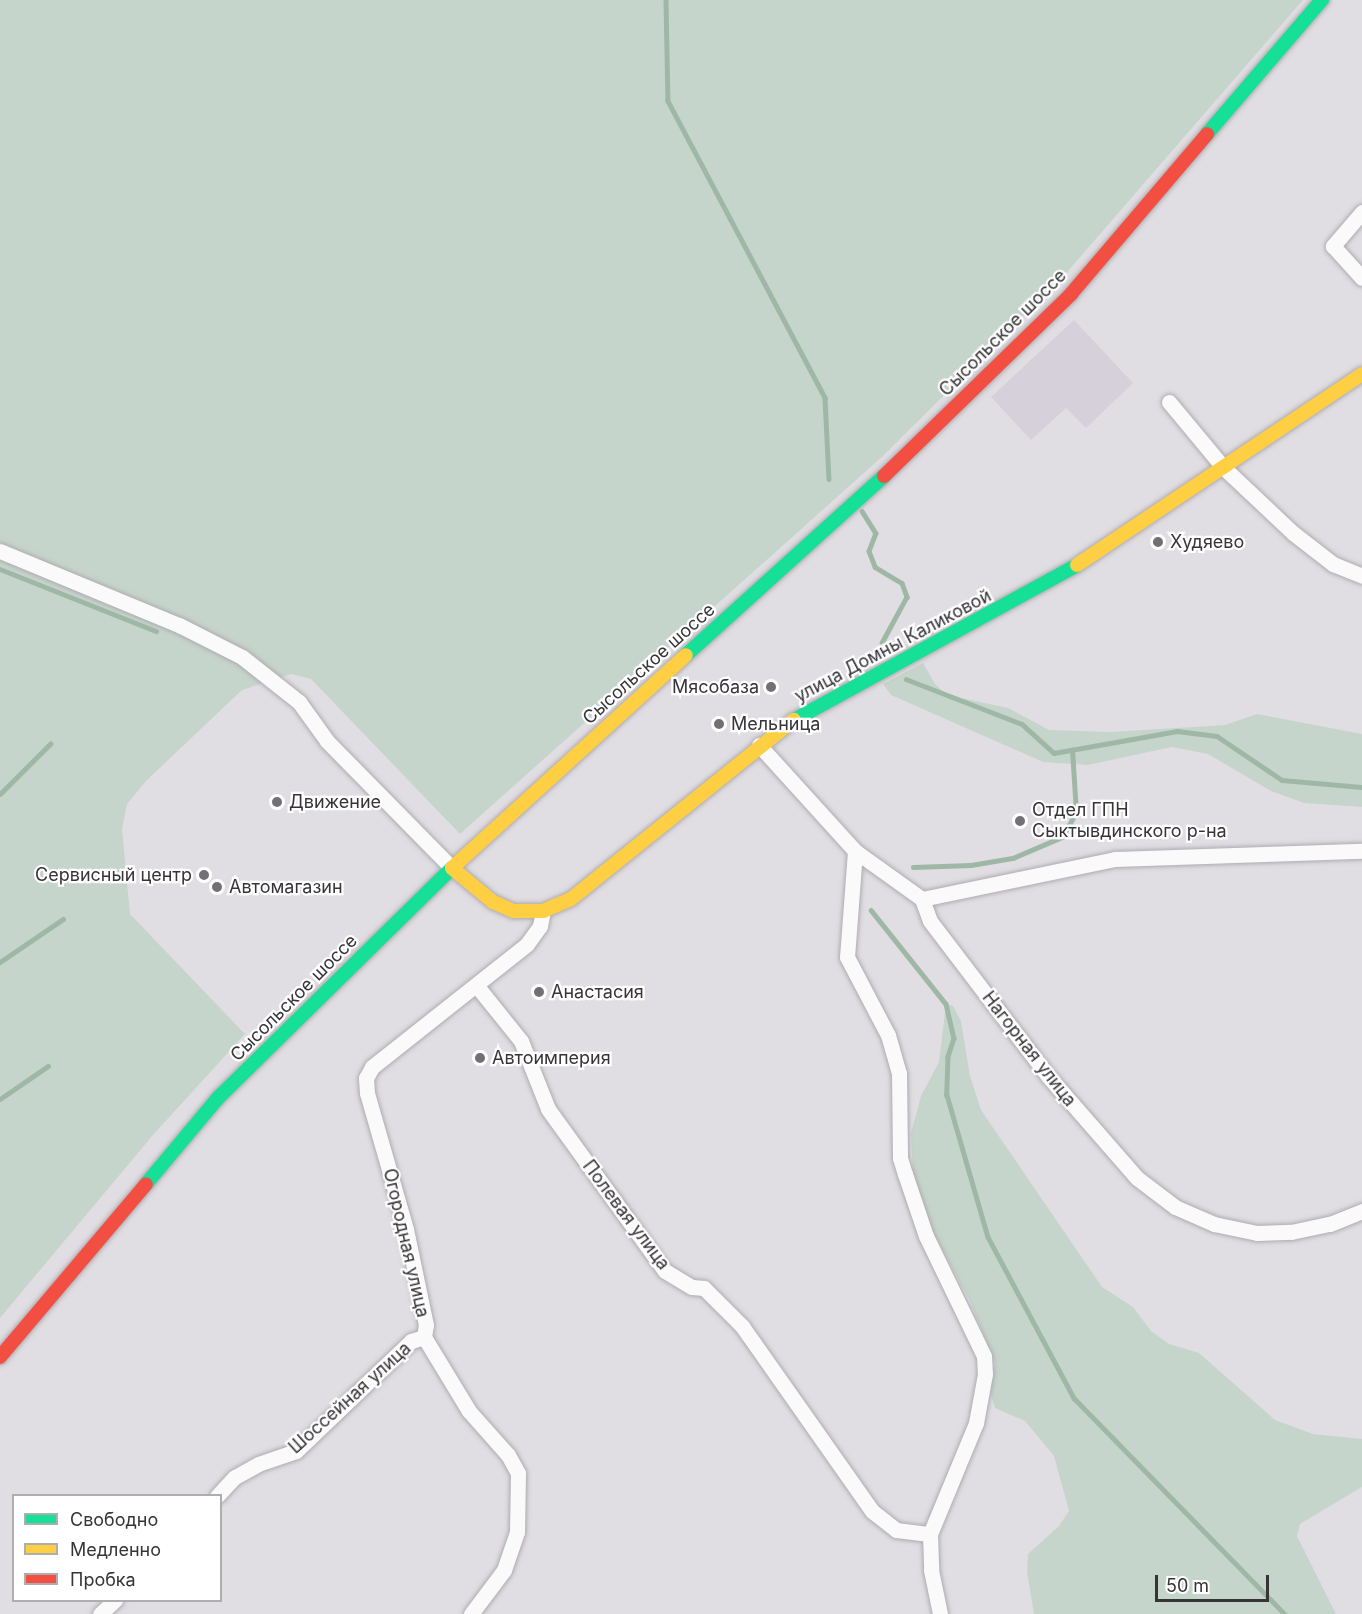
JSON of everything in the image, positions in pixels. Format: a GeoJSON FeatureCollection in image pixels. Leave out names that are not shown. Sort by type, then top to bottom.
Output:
{"type":"FeatureCollection","features":[{"type":"Feature","properties":{"kind":"main road","name":"Сысольское шоссе"},"geometry":{"type":"LineString","coordinates":[[0,1357],[218,1098],[452,868],[893,467],[1071,294],[1322,0]]}},
{"type":"Feature","properties":{"kind":"main road","name":"улица Домны Каликовой"},"geometry":{"type":"LineString","coordinates":[[452,868],[493,902],[513,911],[543,911],[571,899],[759,745],[863,679],[1055,579],[1362,374]]}},
{"type":"Feature","properties":{"kind":"street"},"geometry":{"type":"LineString","coordinates":[[1362,212],[1333,246],[1362,278]]}},
{"type":"Feature","properties":{"kind":"street"},"geometry":{"type":"LineString","coordinates":[[1169,402],[1223,467],[1333,564],[1362,576]]}},
{"type":"Feature","properties":{"kind":"street"},"geometry":{"type":"LineString","coordinates":[[0,551],[179,625],[242,657],[299,702],[327,741],[452,868]]}},
{"type":"Feature","properties":{"kind":"street"},"geometry":{"type":"LineString","coordinates":[[759,745],[855,851],[922,899],[1115,859],[1362,851]]}},
{"type":"Feature","properties":{"kind":"street"},"geometry":{"type":"LineString","coordinates":[[855,851],[847,957],[888,1035],[899,1073],[900,1158],[926,1236],[984,1356],[985,1374],[976,1423],[930,1534],[931,1570],[940,1614]]}},
{"type":"Feature","properties":{"kind":"street","name":"Нагорная улица"},"geometry":{"type":"LineString","coordinates":[[922,899],[930,921],[1048,1076],[1137,1178],[1175,1207],[1214,1224],[1257,1233],[1291,1232],[1330,1224],[1362,1211]]}},
{"type":"Feature","properties":{"kind":"street","name":"Огородная улица"},"geometry":{"type":"LineString","coordinates":[[471,1614],[484,1600],[507,1560],[517,1532],[518,1473],[508,1455],[469,1411],[424,1337],[426,1325],[406,1229],[367,1093],[366,1078],[372,1067],[526,944],[540,926],[543,911]]}},
{"type":"Feature","properties":{"kind":"street","name":"Полевая улица"},"geometry":{"type":"LineString","coordinates":[[476,985],[521,1041],[548,1109],[664,1271],[692,1287],[704,1288],[742,1326],[872,1511],[896,1530],[930,1534]]}},
{"type":"Feature","properties":{"kind":"street","name":"Шоссейная улица"},"geometry":{"type":"LineString","coordinates":[[219,1494],[235,1477],[250,1468],[296,1451],[411,1341],[424,1337]]}},
{"type":"Feature","properties":{"kind":"street"},"geometry":{"type":"LineString","coordinates":[[100,1614],[114,1602]]}},
{"type":"Feature","properties":{"kind":"shaded area"},"geometry":{"type":"Polygon","coordinates":[[[0,0],[1303,0],[1062,278],[883,456],[460,834],[311,679],[291,674],[242,690],[146,781],[127,804],[122,829],[130,914],[245,1034],[153,1135],[0,1318],[0,0]]]}},
{"type":"Feature","properties":{"kind":"shaded area"},"geometry":{"type":"Polygon","coordinates":[[[1074,320],[1133,383],[1086,428],[1066,408],[1031,440],[991,397],[1074,320]]]}},
{"type":"Feature","properties":{"kind":"shaded area"},"geometry":{"type":"Polygon","coordinates":[[[923,663],[935,684],[947,695],[1008,708],[1049,730],[1111,732],[1225,725],[1257,714],[1362,734],[1362,807],[1304,803],[1271,791],[1208,754],[1172,747],[1088,765],[1043,762],[891,695],[883,684],[923,663]]]}},
{"type":"Feature","properties":{"kind":"shaded area"},"geometry":{"type":"Polygon","coordinates":[[[946,1004],[953,1006],[961,1021],[970,1076],[981,1110],[1102,1287],[1133,1307],[1151,1331],[1169,1344],[1199,1353],[1275,1420],[1313,1434],[1362,1439],[1362,1487],[1300,1524],[1297,1536],[1336,1614],[1034,1614],[1027,1572],[1028,1554],[1059,1526],[1069,1511],[1054,1456],[1025,1421],[995,1408],[990,1391],[995,1363],[969,1299],[926,1219],[913,1172],[911,1133],[921,1096],[939,1062],[946,1004]]]}},
{"type":"Feature","properties":{"kind":"waterway"},"geometry":{"type":"LineString","coordinates":[[666,0],[668,101],[825,398],[829,479]]}},
{"type":"Feature","properties":{"kind":"waterway"},"geometry":{"type":"LineString","coordinates":[[862,511],[876,533],[869,551],[875,567],[902,583],[907,597],[882,643]]}},
{"type":"Feature","properties":{"kind":"waterway"},"geometry":{"type":"LineString","coordinates":[[0,569],[156,631]]}},
{"type":"Feature","properties":{"kind":"waterway"},"geometry":{"type":"LineString","coordinates":[[906,679],[1022,724],[1054,753],[1177,731],[1217,736],[1282,780],[1362,787]]}},
{"type":"Feature","properties":{"kind":"waterway"},"geometry":{"type":"LineString","coordinates":[[0,794],[50,744]]}},
{"type":"Feature","properties":{"kind":"waterway"},"geometry":{"type":"LineString","coordinates":[[913,867],[971,865],[1013,858],[1062,837],[1076,813],[1072,750]]}},
{"type":"Feature","properties":{"kind":"waterway"},"geometry":{"type":"LineString","coordinates":[[871,910],[946,1004],[954,1038],[948,1057],[947,1095],[988,1237],[1074,1398],[1285,1614]]}},
{"type":"Feature","properties":{"kind":"waterway"},"geometry":{"type":"LineString","coordinates":[[0,962],[63,919]]}},
{"type":"Feature","properties":{"kind":"waterway"},"geometry":{"type":"LineString","coordinates":[[0,1099],[48,1066]]}},
{"type":"Feature","properties":{"kind":"traffic: fast"},"geometry":{"type":"LineString","coordinates":[[1207,134],[1322,0]]}},
{"type":"Feature","properties":{"kind":"traffic: fast"},"geometry":{"type":"LineString","coordinates":[[686,655],[884,476]]}},
{"type":"Feature","properties":{"kind":"traffic: fast"},"geometry":{"type":"LineString","coordinates":[[794,720],[1077,565]]}},
{"type":"Feature","properties":{"kind":"traffic: fast"},"geometry":{"type":"LineString","coordinates":[[146,1184],[218,1098],[452,868]]}},
{"type":"Feature","properties":{"kind":"traffic: slow"},"geometry":{"type":"LineString","coordinates":[[1077,565],[1362,374]]}},
{"type":"Feature","properties":{"kind":"traffic: slow"},"geometry":{"type":"LineString","coordinates":[[452,868],[686,655]]}},
{"type":"Feature","properties":{"kind":"traffic: slow"},"geometry":{"type":"LineString","coordinates":[[452,868],[493,902],[513,911],[543,911],[571,899],[794,720]]}},
{"type":"Feature","properties":{"kind":"traffic: jam"},"geometry":{"type":"LineString","coordinates":[[884,476],[1071,294],[1207,134]]}},
{"type":"Feature","properties":{"kind":"traffic: jam"},"geometry":{"type":"LineString","coordinates":[[0,1357],[146,1184]]}},
{"type":"Feature","properties":{"kind":"place","name":"Худяево"},"geometry":{"type":"Point","coordinates":[1158,542]}},
{"type":"Feature","properties":{"kind":"place","name":"Мясобаза"},"geometry":{"type":"Point","coordinates":[771,687]}},
{"type":"Feature","properties":{"kind":"place","name":"Мельница"},"geometry":{"type":"Point","coordinates":[719,724]}},
{"type":"Feature","properties":{"kind":"place","name":"Движение"},"geometry":{"type":"Point","coordinates":[277,802]}},
{"type":"Feature","properties":{"kind":"place","name":"Отдел ГПН Сыктывдинского р-на"},"geometry":{"type":"Point","coordinates":[1020,821]}},
{"type":"Feature","properties":{"kind":"place","name":"Сервисный центр"},"geometry":{"type":"Point","coordinates":[204,875]}},
{"type":"Feature","properties":{"kind":"place","name":"Автомагазин"},"geometry":{"type":"Point","coordinates":[217,887]}},
{"type":"Feature","properties":{"kind":"place","name":"Анастасия"},"geometry":{"type":"Point","coordinates":[539,992]}},
{"type":"Feature","properties":{"kind":"place","name":"Автоимперия"},"geometry":{"type":"Point","coordinates":[480,1058]}}]}
